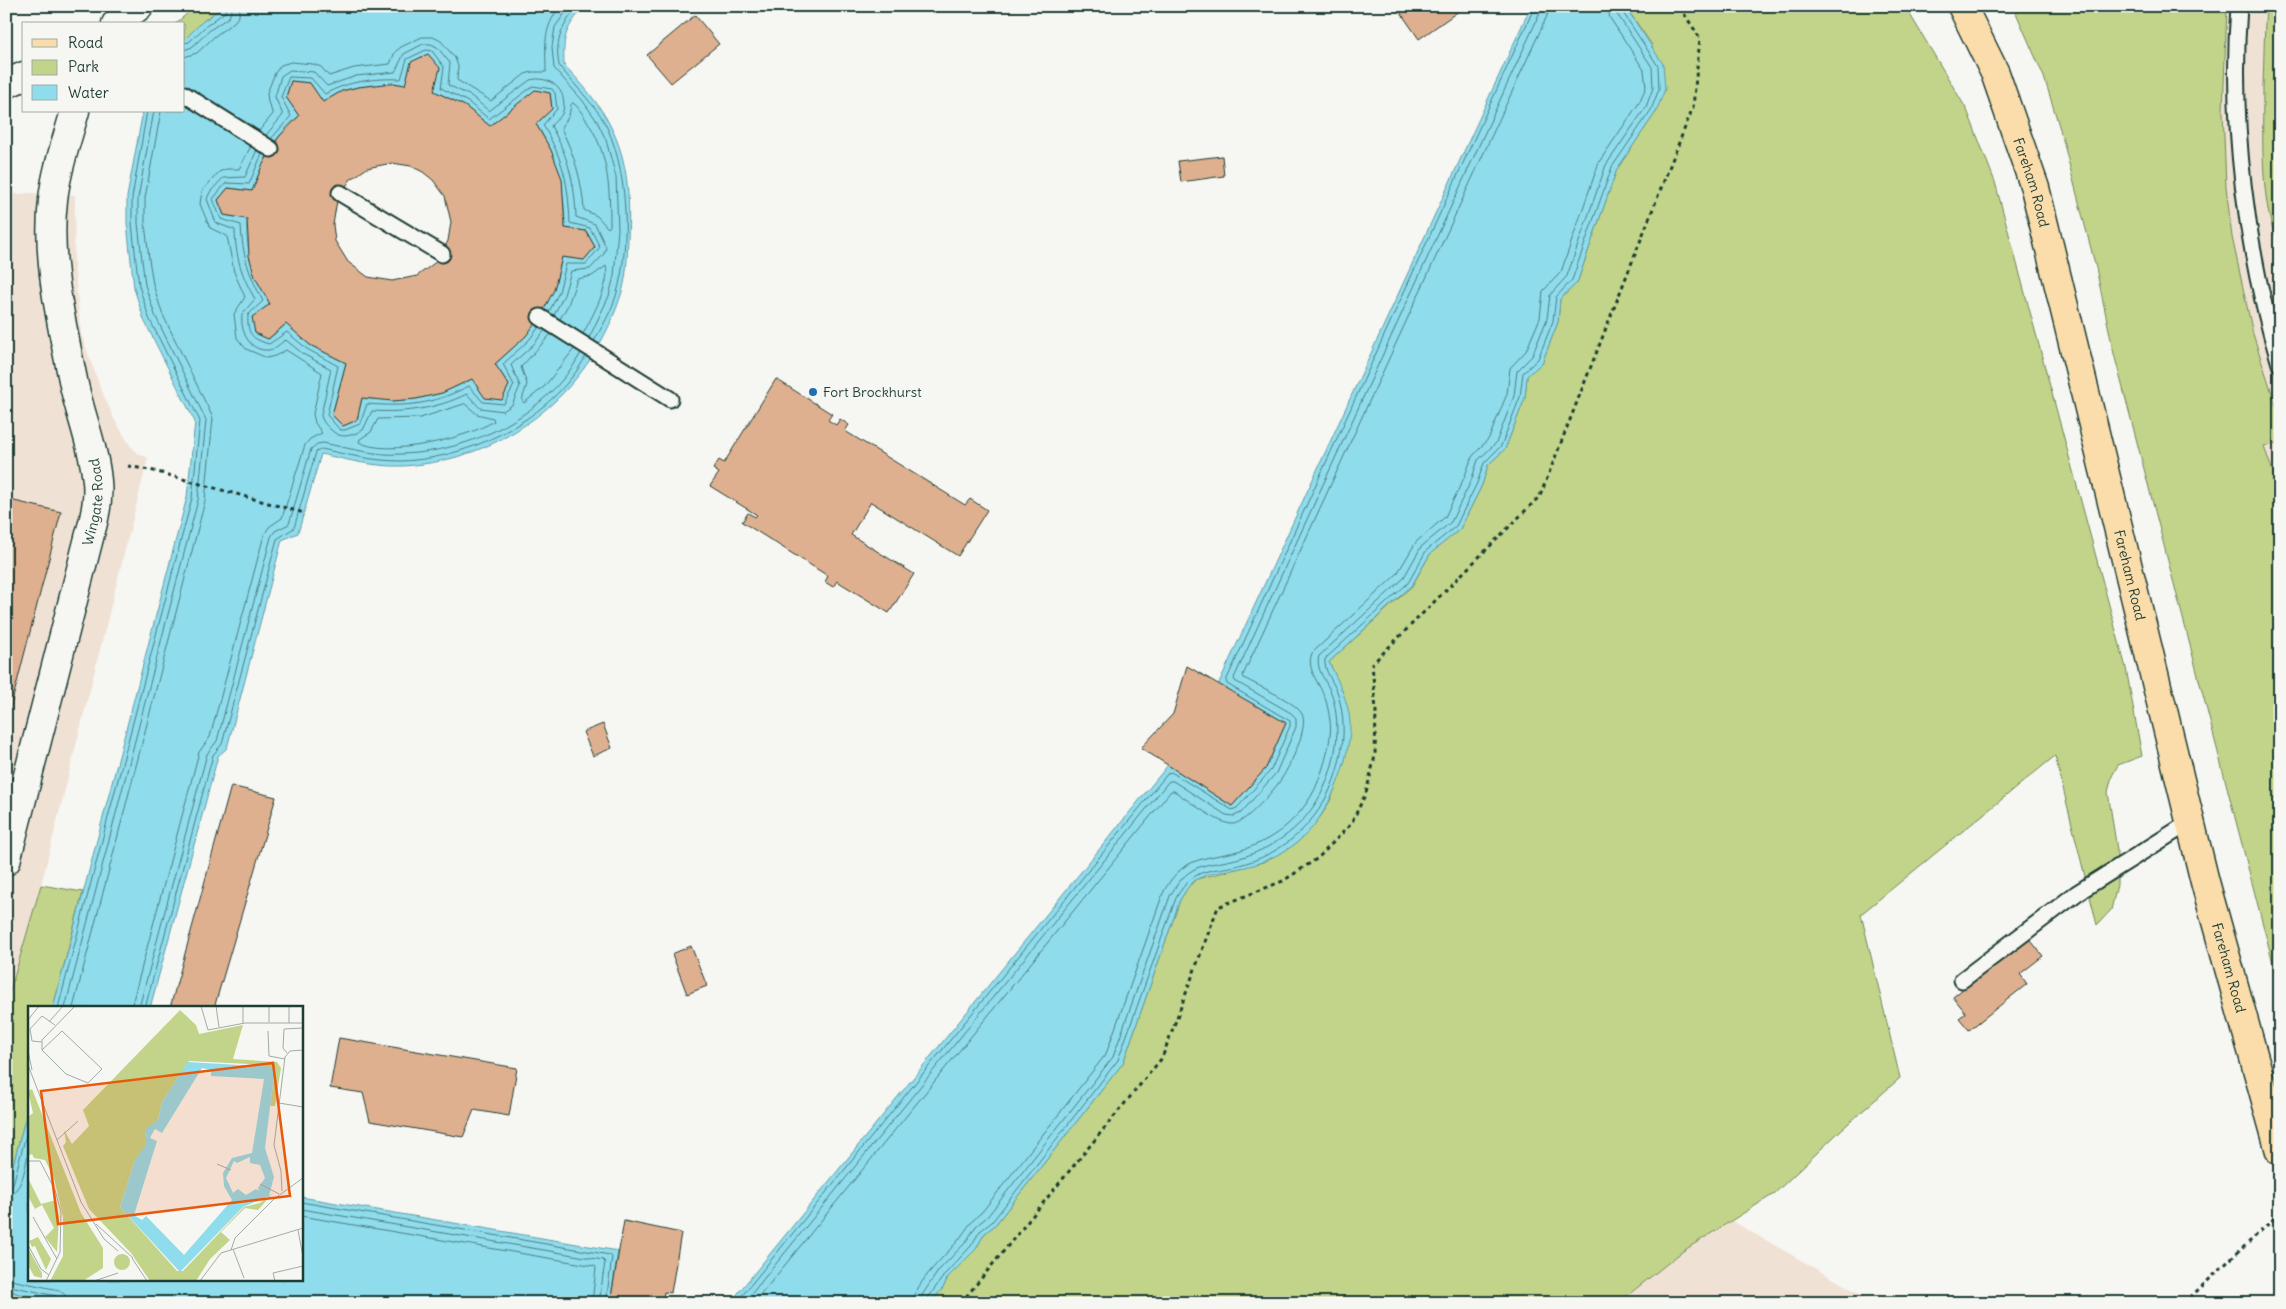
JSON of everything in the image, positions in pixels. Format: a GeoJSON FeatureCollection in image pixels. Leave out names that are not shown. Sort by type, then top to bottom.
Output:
{"type":"FeatureCollection","features":[{"type":"Feature","properties":{"kind":"main road","name":"Fareham Road"},"geometry":{"type":"LineString","coordinates":[[1962,7],[1995,73],[2035,188],[2190,822],[2280,1151]]}},
{"type":"Feature","properties":{"kind":"street"},"geometry":{"type":"LineString","coordinates":[[119,22],[139,6]]}},
{"type":"Feature","properties":{"kind":"street"},"geometry":{"type":"LineString","coordinates":[[6,84],[22,77]]}},
{"type":"Feature","properties":{"kind":"street","name":"Wingate Road"},"geometry":{"type":"LineString","coordinates":[[6,861],[90,534],[97,499],[98,482],[94,458],[74,385],[52,255],[54,189],[75,112]]}},
{"type":"Feature","properties":{"kind":"lane"},"geometry":{"type":"LineString","coordinates":[[2239,6],[2238,102],[2241,159],[2257,273],[2280,364]]}},
{"type":"Feature","properties":{"kind":"lane"},"geometry":{"type":"LineString","coordinates":[[185,95],[271,150]]}},
{"type":"Feature","properties":{"kind":"lane"},"geometry":{"type":"LineString","coordinates":[[340,193],[442,254]]}},
{"type":"Feature","properties":{"kind":"lane"},"geometry":{"type":"LineString","coordinates":[[540,317],[670,398]]}},
{"type":"Feature","properties":{"kind":"lane"},"geometry":{"type":"LineString","coordinates":[[1962,980],[2077,893],[2190,822]]}},
{"type":"Feature","properties":{"kind":"path"},"geometry":{"type":"LineString","coordinates":[[961,1303],[1162,1058],[1218,908],[1283,881],[1318,858],[1351,824],[1366,793],[1375,756],[1376,710],[1372,664],[1540,496],[1693,107],[1700,38],[1679,6]]}},
{"type":"Feature","properties":{"kind":"path"},"geometry":{"type":"LineString","coordinates":[[154,471],[304,513]]}},
{"type":"Feature","properties":{"kind":"path"},"geometry":{"type":"LineString","coordinates":[[2184,1303],[2280,1212]]}},
{"type":"Feature","properties":{"kind":"shaded area"},"geometry":{"type":"Polygon","coordinates":[[[2227,6],[2280,6],[2280,418],[2253,334],[2232,237],[2226,186],[2223,111],[2227,6]]]}},
{"type":"Feature","properties":{"kind":"shaded area"},"geometry":{"type":"Polygon","coordinates":[[[30,193],[75,195],[74,263],[81,334],[114,419],[131,447],[139,454],[148,458],[41,885],[6,1005],[6,195],[30,193]]]}},
{"type":"Feature","properties":{"kind":"shaded area"},"geometry":{"type":"Polygon","coordinates":[[[2280,442],[2280,491],[2264,447],[2280,442]]]}},
{"type":"Feature","properties":{"kind":"shaded area"},"geometry":{"type":"Polygon","coordinates":[[[1732,1221],[1876,1303],[1618,1303],[1683,1251],[1732,1221]]]}},
{"type":"Feature","properties":{"kind":"green space"},"geometry":{"type":"Polygon","coordinates":[[[196,6],[224,6],[202,22],[185,39],[185,22],[177,22],[196,6]]]}},
{"type":"Feature","properties":{"kind":"green space"},"geometry":{"type":"Polygon","coordinates":[[[1625,6],[1905,6],[1967,110],[1995,182],[2126,668],[2142,756],[2118,765],[2112,776],[2108,792],[2117,850],[2117,885],[2111,910],[2097,925],[2055,756],[1861,914],[1900,1078],[1841,1130],[1774,1194],[1683,1251],[1618,1303],[930,1303],[943,1288],[948,1277],[976,1249],[984,1234],[995,1225],[1123,1063],[1180,900],[1188,887],[1197,879],[1263,862],[1285,850],[1299,841],[1321,816],[1331,799],[1345,759],[1342,691],[1329,662],[1412,586],[1430,554],[1460,529],[1482,485],[1488,465],[1505,449],[1525,398],[1527,375],[1542,363],[1558,322],[1560,299],[1577,283],[1617,169],[1656,112],[1652,45],[1625,6]]]}},
{"type":"Feature","properties":{"kind":"green space"},"geometry":{"type":"Polygon","coordinates":[[[2013,6],[2227,6],[2223,111],[2226,186],[2232,237],[2253,334],[2280,418],[2280,442],[2264,447],[2280,491],[2280,990],[2114,354],[2096,268],[2060,129],[2044,77],[2013,6]]]}},
{"type":"Feature","properties":{"kind":"green space"},"geometry":{"type":"Polygon","coordinates":[[[2266,6],[2280,6],[2280,247],[2273,231],[2265,191],[2263,87],[2266,6]]]}},
{"type":"Feature","properties":{"kind":"green space"},"geometry":{"type":"Polygon","coordinates":[[[41,885],[83,892],[54,1006],[28,1006],[28,1108],[6,1192],[6,1005],[41,885]]]}},
{"type":"Feature","properties":{"kind":"green space"},"geometry":{"type":"Polygon","coordinates":[[[6,1289],[19,1294],[68,1303],[6,1303],[6,1289]]]}},
{"type":"Feature","properties":{"kind":"water"},"geometry":{"type":"Polygon","coordinates":[[[224,6],[585,6],[569,27],[564,46],[564,65],[583,85],[598,105],[618,144],[624,164],[629,211],[625,276],[620,298],[606,333],[587,364],[564,392],[537,416],[508,436],[475,451],[440,461],[403,466],[351,461],[321,454],[298,533],[282,540],[227,748],[218,756],[151,1006],[54,1006],[187,497],[195,422],[144,320],[134,288],[127,223],[127,197],[143,112],[185,112],[185,39],[202,22],[224,6]],[[439,68],[405,85],[393,83],[358,87],[342,91],[323,102],[310,83],[291,81],[286,97],[299,116],[290,123],[276,140],[260,170],[252,191],[228,188],[218,200],[224,215],[247,219],[249,253],[270,304],[253,317],[255,333],[269,339],[286,324],[310,345],[346,363],[332,415],[343,426],[357,420],[362,398],[393,401],[416,399],[442,393],[472,379],[509,385],[495,364],[520,341],[539,317],[553,290],[562,257],[584,260],[595,247],[586,231],[565,228],[559,174],[550,150],[536,124],[552,109],[550,93],[490,126],[465,106],[434,91],[439,68]]]}},
{"type":"Feature","properties":{"kind":"water"},"geometry":{"type":"Polygon","coordinates":[[[1531,6],[1625,6],[1663,64],[1665,89],[1656,112],[1617,169],[1577,283],[1560,299],[1558,322],[1542,363],[1527,376],[1525,398],[1505,449],[1488,465],[1482,485],[1460,529],[1430,554],[1412,585],[1329,662],[1348,707],[1350,723],[1347,754],[1342,770],[1336,787],[1320,817],[1300,840],[1278,855],[1247,867],[1212,873],[1197,879],[1189,886],[1180,900],[1123,1063],[995,1225],[984,1234],[976,1249],[948,1277],[943,1288],[930,1303],[730,1303],[1168,765],[1232,806],[1266,768],[1286,723],[1218,685],[1531,6]]]}},
{"type":"Feature","properties":{"kind":"water"},"geometry":{"type":"Polygon","coordinates":[[[28,1108],[28,1282],[302,1282],[302,1197],[618,1251],[610,1303],[68,1303],[19,1294],[6,1289],[6,1192],[28,1108]]]}},
{"type":"Feature","properties":{"kind":"building"},"geometry":{"type":"Polygon","coordinates":[[[1396,6],[1466,6],[1419,39],[1396,6]]]}},
{"type":"Feature","properties":{"kind":"building"},"geometry":{"type":"Polygon","coordinates":[[[695,15],[719,44],[671,83],[647,55],[695,15]]]}},
{"type":"Feature","properties":{"kind":"building"},"geometry":{"type":"Polygon","coordinates":[[[428,54],[440,68],[434,91],[465,106],[490,126],[535,90],[550,93],[552,109],[536,124],[551,150],[562,179],[565,228],[586,231],[595,247],[584,260],[562,257],[554,290],[540,317],[526,336],[495,364],[509,385],[502,400],[485,398],[472,379],[442,393],[416,399],[393,401],[362,398],[357,420],[343,426],[332,415],[346,363],[310,345],[286,324],[268,339],[255,333],[252,317],[270,304],[255,277],[249,256],[247,219],[224,215],[218,200],[228,188],[252,191],[262,166],[278,138],[299,116],[286,97],[291,81],[310,83],[323,102],[342,91],[358,87],[393,83],[405,85],[411,62],[428,54]],[[392,163],[367,168],[350,180],[337,200],[333,225],[335,241],[348,262],[368,277],[392,281],[417,276],[437,261],[448,241],[451,222],[445,196],[433,180],[411,166],[392,163]]]}},
{"type":"Feature","properties":{"kind":"building"},"geometry":{"type":"Polygon","coordinates":[[[1222,156],[1224,176],[1181,182],[1178,161],[1222,156]]]}},
{"type":"Feature","properties":{"kind":"building"},"geometry":{"type":"Polygon","coordinates":[[[776,379],[832,414],[828,420],[836,425],[840,419],[849,425],[845,431],[965,505],[970,499],[987,510],[958,556],[871,502],[851,535],[914,574],[889,613],[837,581],[833,587],[825,582],[828,576],[742,522],[748,513],[755,517],[757,515],[710,486],[719,473],[713,469],[719,460],[724,463],[776,379]]]}},
{"type":"Feature","properties":{"kind":"building"},"geometry":{"type":"Polygon","coordinates":[[[6,499],[61,512],[6,725],[6,499]]]}},
{"type":"Feature","properties":{"kind":"building"},"geometry":{"type":"Polygon","coordinates":[[[1187,666],[1286,723],[1266,768],[1232,806],[1141,748],[1173,714],[1187,666]]]}},
{"type":"Feature","properties":{"kind":"building"},"geometry":{"type":"Polygon","coordinates":[[[603,724],[612,748],[593,756],[583,732],[603,724]]]}},
{"type":"Feature","properties":{"kind":"building"},"geometry":{"type":"Polygon","coordinates":[[[231,786],[276,797],[215,1006],[171,1006],[231,786]]]}},
{"type":"Feature","properties":{"kind":"building"},"geometry":{"type":"Polygon","coordinates":[[[2028,937],[2043,956],[2020,974],[2027,984],[1969,1030],[1959,1018],[1966,1013],[1953,997],[2028,937]]]}},
{"type":"Feature","properties":{"kind":"building"},"geometry":{"type":"Polygon","coordinates":[[[691,946],[707,986],[687,994],[672,954],[691,946]]]}},
{"type":"Feature","properties":{"kind":"building"},"geometry":{"type":"Polygon","coordinates":[[[339,1038],[517,1068],[509,1116],[474,1110],[463,1137],[370,1121],[363,1093],[330,1088],[339,1038]]]}},
{"type":"Feature","properties":{"kind":"building"},"geometry":{"type":"Polygon","coordinates":[[[624,1221],[681,1233],[671,1293],[664,1292],[662,1303],[610,1303],[624,1221]]]}},
{"type":"Feature","properties":{"kind":"place","name":"Fort Brockhurst"},"geometry":{"type":"Point","coordinates":[813,392]}}]}
